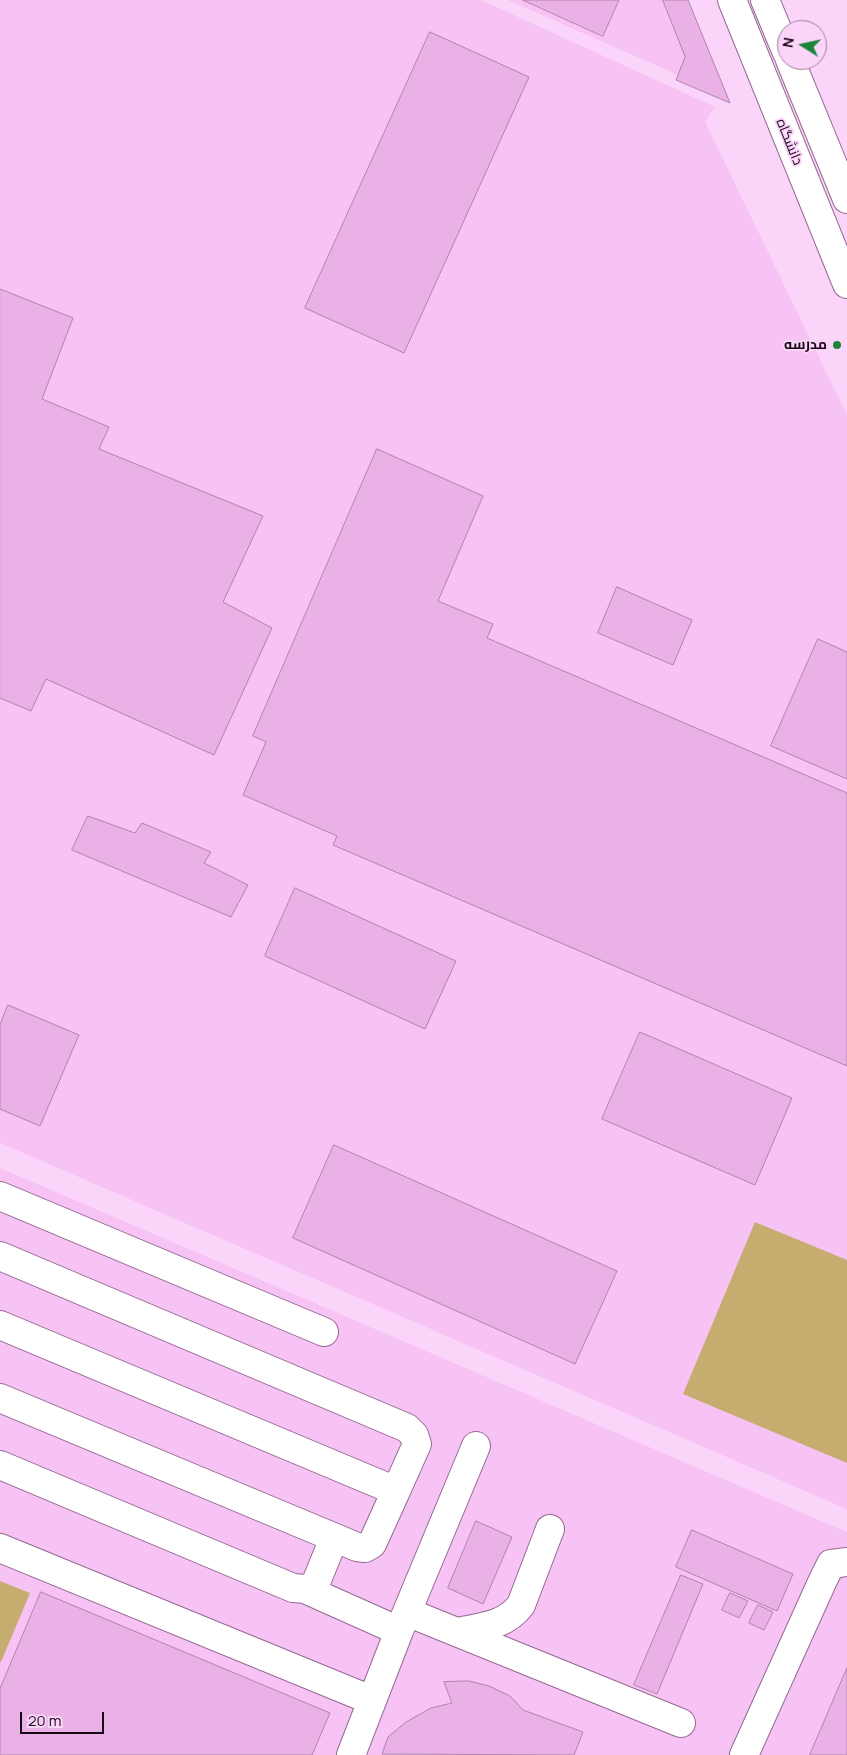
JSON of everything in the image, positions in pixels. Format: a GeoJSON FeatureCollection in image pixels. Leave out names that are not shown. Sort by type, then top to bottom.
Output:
{"type":"FeatureCollection","features":[{"type":"Feature","properties":{"kind":"street","name":"دانشگاه"},"geometry":{"type":"LineString","coordinates":[[732,0],[847,284]]}},
{"type":"Feature","properties":{"kind":"street"},"geometry":{"type":"LineString","coordinates":[[765,0],[777,29]]}},
{"type":"Feature","properties":{"kind":"street"},"geometry":{"type":"LineString","coordinates":[[795,70],[839,163],[847,200]]}},
{"type":"Feature","properties":{"kind":"street"},"geometry":{"type":"LineString","coordinates":[[801,172],[839,163]]}},
{"type":"Feature","properties":{"kind":"street"},"geometry":{"type":"LineString","coordinates":[[0,1196],[324,1332]]}},
{"type":"Feature","properties":{"kind":"street"},"geometry":{"type":"LineString","coordinates":[[0,1256],[407,1428],[414,1435],[416,1444],[372,1544],[365,1548],[357,1548],[0,1398]]}},
{"type":"Feature","properties":{"kind":"street"},"geometry":{"type":"LineString","coordinates":[[0,1326],[396,1491]]}},
{"type":"Feature","properties":{"kind":"street"},"geometry":{"type":"LineString","coordinates":[[351,1755],[371,1700],[476,1446]]}},
{"type":"Feature","properties":{"kind":"street"},"geometry":{"type":"LineString","coordinates":[[0,1464],[294,1588],[305,1589],[403,1622],[457,1632],[681,1723]]}},
{"type":"Feature","properties":{"kind":"street"},"geometry":{"type":"LineString","coordinates":[[457,1632],[502,1622],[513,1616],[522,1605],[550,1529]]}},
{"type":"Feature","properties":{"kind":"street"},"geometry":{"type":"LineString","coordinates":[[305,1589],[315,1585],[334,1538]]}},
{"type":"Feature","properties":{"kind":"street"},"geometry":{"type":"LineString","coordinates":[[0,1548],[371,1700]]}},
{"type":"Feature","properties":{"kind":"street"},"geometry":{"type":"LineString","coordinates":[[744,1755],[822,1580],[831,1564],[847,1562]]}},
{"type":"Feature","properties":{"kind":"shaded area"},"geometry":{"type":"Polygon","coordinates":[[[0,0],[481,0],[715,107],[705,122],[847,415],[847,1509],[0,1143],[0,0]]]}},
{"type":"Feature","properties":{"kind":"shaded area"},"geometry":{"type":"Polygon","coordinates":[[[508,0],[688,0],[728,97],[508,0]]]}},
{"type":"Feature","properties":{"kind":"shaded area"},"geometry":{"type":"Polygon","coordinates":[[[0,1168],[847,1532],[847,1755],[0,1755],[0,1168]]]}},
{"type":"Feature","properties":{"kind":"shaded area"},"geometry":{"type":"Polygon","coordinates":[[[755,1222],[847,1260],[847,1463],[683,1394],[755,1222]]]}},
{"type":"Feature","properties":{"kind":"shaded area"},"geometry":{"type":"Polygon","coordinates":[[[0,1581],[30,1593],[1,1662],[0,1662],[0,1581]]]}},
{"type":"Feature","properties":{"kind":"building"},"geometry":{"type":"Polygon","coordinates":[[[523,0],[619,0],[603,36],[523,0]]]}},
{"type":"Feature","properties":{"kind":"building"},"geometry":{"type":"Polygon","coordinates":[[[663,0],[688,0],[730,103],[676,80],[685,57],[663,0]]]}},
{"type":"Feature","properties":{"kind":"building"},"geometry":{"type":"Polygon","coordinates":[[[430,32],[529,77],[404,353],[305,308],[430,32]]]}},
{"type":"Feature","properties":{"kind":"building"},"geometry":{"type":"Polygon","coordinates":[[[0,289],[73,318],[42,399],[109,427],[99,449],[263,516],[223,602],[272,628],[214,755],[46,679],[31,711],[0,698],[0,289]]]}},
{"type":"Feature","properties":{"kind":"building"},"geometry":{"type":"Polygon","coordinates":[[[377,449],[483,496],[438,601],[493,624],[487,638],[847,793],[847,1066],[333,845],[337,836],[243,795],[266,742],[253,736],[377,449]]]}},
{"type":"Feature","properties":{"kind":"building"},"geometry":{"type":"Polygon","coordinates":[[[617,587],[692,620],[673,665],[598,633],[617,587]]]}},
{"type":"Feature","properties":{"kind":"building"},"geometry":{"type":"Polygon","coordinates":[[[818,639],[847,652],[847,779],[771,746],[818,639]]]}},
{"type":"Feature","properties":{"kind":"building"},"geometry":{"type":"Polygon","coordinates":[[[88,816],[135,833],[142,823],[211,852],[204,863],[248,885],[231,917],[72,850],[88,816]]]}},
{"type":"Feature","properties":{"kind":"building"},"geometry":{"type":"Polygon","coordinates":[[[295,888],[456,961],[425,1029],[265,956],[295,888]]]}},
{"type":"Feature","properties":{"kind":"building"},"geometry":{"type":"Polygon","coordinates":[[[8,1005],[79,1035],[40,1126],[0,1109],[0,1025],[8,1005]]]}},
{"type":"Feature","properties":{"kind":"building"},"geometry":{"type":"Polygon","coordinates":[[[640,1032],[792,1098],[755,1185],[602,1119],[640,1032]]]}},
{"type":"Feature","properties":{"kind":"building"},"geometry":{"type":"Polygon","coordinates":[[[334,1145],[617,1271],[575,1364],[293,1238],[334,1145]]]}},
{"type":"Feature","properties":{"kind":"building"},"geometry":{"type":"Polygon","coordinates":[[[476,1521],[512,1537],[483,1604],[448,1588],[476,1521]]]}},
{"type":"Feature","properties":{"kind":"building"},"geometry":{"type":"Polygon","coordinates":[[[692,1530],[793,1574],[777,1611],[676,1567],[692,1530]]]}},
{"type":"Feature","properties":{"kind":"building"},"geometry":{"type":"Polygon","coordinates":[[[681,1575],[703,1584],[657,1694],[634,1685],[681,1575]]]}},
{"type":"Feature","properties":{"kind":"building"},"geometry":{"type":"Polygon","coordinates":[[[41,1592],[330,1713],[312,1755],[0,1755],[0,1689],[41,1592]]]}},
{"type":"Feature","properties":{"kind":"building"},"geometry":{"type":"Polygon","coordinates":[[[730,1593],[748,1601],[739,1618],[722,1610],[730,1593]]]}},
{"type":"Feature","properties":{"kind":"building"},"geometry":{"type":"Polygon","coordinates":[[[758,1605],[773,1612],[764,1630],[749,1623],[758,1605]]]}},
{"type":"Feature","properties":{"kind":"building"},"geometry":{"type":"Polygon","coordinates":[[[847,1668],[847,1755],[810,1755],[847,1668]]]}},
{"type":"Feature","properties":{"kind":"building"},"geometry":{"type":"Polygon","coordinates":[[[469,1681],[489,1686],[510,1696],[523,1710],[583,1732],[574,1755],[382,1754],[388,1737],[406,1722],[431,1708],[452,1703],[444,1682],[469,1681]]]}},
{"type":"Feature","properties":{"kind":"place","name":"مدرسه"},"geometry":{"type":"Point","coordinates":[837,345]}}]}
